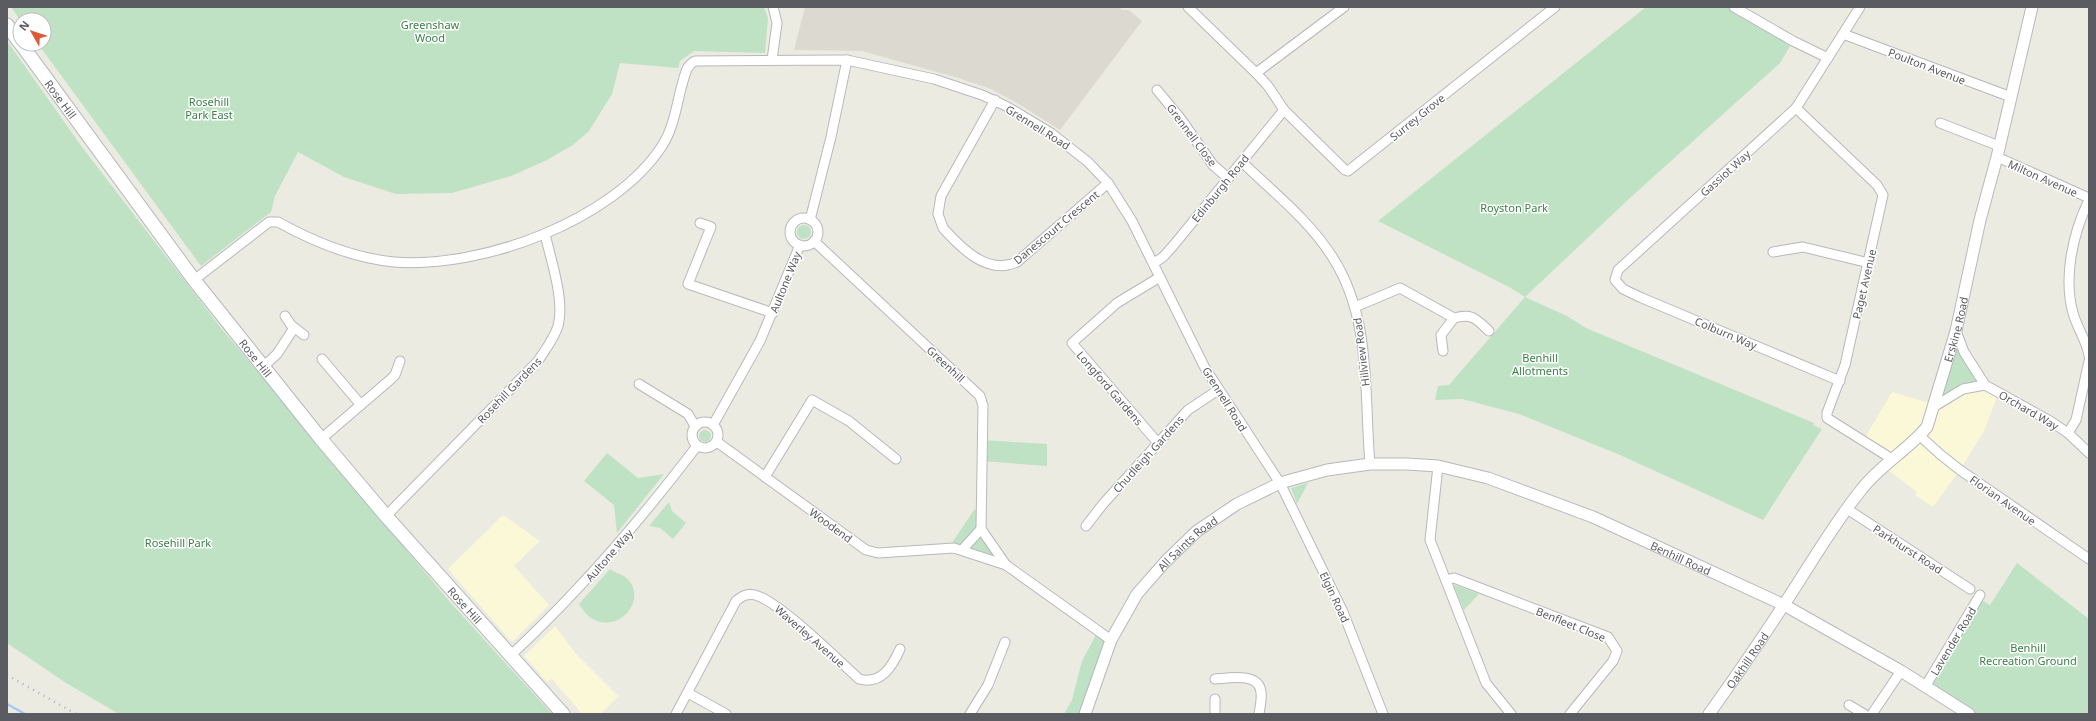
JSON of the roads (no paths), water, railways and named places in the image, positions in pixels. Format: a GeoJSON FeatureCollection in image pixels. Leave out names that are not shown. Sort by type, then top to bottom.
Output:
{"type":"FeatureCollection","features":[{"type":"Feature","properties":{"kind":"main road","name":"Rose Hill"},"geometry":{"type":"LineString","coordinates":[[26,52],[194,280],[321,439],[386,516],[564,714]]}},
{"type":"Feature","properties":{"kind":"street"},"geometry":{"type":"LineString","coordinates":[[772,60],[777,30],[773,7]]}},
{"type":"Feature","properties":{"kind":"street"},"geometry":{"type":"LineString","coordinates":[[1188,7],[1256,73],[1268,86],[1284,110]]}},
{"type":"Feature","properties":{"kind":"street"},"geometry":{"type":"LineString","coordinates":[[1328,7],[1334,15]]}},
{"type":"Feature","properties":{"kind":"street"},"geometry":{"type":"LineString","coordinates":[[1256,73],[1344,7]]}},
{"type":"Feature","properties":{"kind":"street","name":"Surrey Grove"},"geometry":{"type":"LineString","coordinates":[[1284,110],[1344,170],[1348,171],[1555,7]]}},
{"type":"Feature","properties":{"kind":"street"},"geometry":{"type":"LineString","coordinates":[[1734,7],[1793,41],[1828,58],[1860,7]]}},
{"type":"Feature","properties":{"kind":"street","name":"Erskine Road"},"geometry":{"type":"LineString","coordinates":[[1784,605],[1813,557],[1875,473],[1920,436],[1927,427],[1956,331],[1980,220],[1998,152],[2032,7]]}},
{"type":"Feature","properties":{"kind":"street","name":"Poulton Avenue"},"geometry":{"type":"LineString","coordinates":[[1843,34],[2011,97]]}},
{"type":"Feature","properties":{"kind":"street","name":"Gassiot Way"},"geometry":{"type":"LineString","coordinates":[[1615,280],[1618,270],[1796,108],[1828,58]]}},
{"type":"Feature","properties":{"kind":"street"},"geometry":{"type":"LineString","coordinates":[[814,241],[818,229],[810,220],[831,137],[847,60]]}},
{"type":"Feature","properties":{"kind":"street","name":"Grennell Road"},"geometry":{"type":"LineString","coordinates":[[545,234],[593,209],[615,194],[642,171],[662,146],[673,122],[689,66],[695,61],[847,60],[934,79],[995,100],[1051,133],[1088,162],[1108,183],[1132,221],[1218,390],[1280,483]]}},
{"type":"Feature","properties":{"kind":"street","name":"Grennell Close"},"geometry":{"type":"LineString","coordinates":[[1157,90],[1181,119],[1213,165],[1228,178]]}},
{"type":"Feature","properties":{"kind":"street","name":"Danescourt Crescent"},"geometry":{"type":"LineString","coordinates":[[995,100],[946,187],[939,206],[940,221],[943,228],[979,260],[986,265],[1001,267],[1017,262],[1108,183]]}},
{"type":"Feature","properties":{"kind":"street","name":"Paget Avenue"},"geometry":{"type":"LineString","coordinates":[[1796,108],[1881,190],[1884,200],[1840,381],[1827,414],[1827,418],[1892,459]]}},
{"type":"Feature","properties":{"kind":"street","name":"Edinburgh Road"},"geometry":{"type":"LineString","coordinates":[[1154,263],[1163,257],[1284,110]]}},
{"type":"Feature","properties":{"kind":"street","name":"Milton Avenue"},"geometry":{"type":"LineString","coordinates":[[1940,123],[2089,199]]}},
{"type":"Feature","properties":{"kind":"street","name":"Hillview Road"},"geometry":{"type":"LineString","coordinates":[[1242,162],[1319,239],[1333,258],[1344,279],[1355,307],[1363,346],[1370,464]]}},
{"type":"Feature","properties":{"kind":"street"},"geometry":{"type":"LineString","coordinates":[[2089,199],[2076,237],[2069,282],[2069,299],[2073,314],[2088,348],[2089,356]]}},
{"type":"Feature","properties":{"kind":"street","name":"Aultone Way"},"geometry":{"type":"LineString","coordinates":[[810,220],[801,219],[792,227],[793,240],[800,245],[808,245],[814,241]]}},
{"type":"Feature","properties":{"kind":"street"},"geometry":{"type":"LineString","coordinates":[[194,280],[270,222],[278,222],[326,246],[374,259],[395,262],[456,258],[502,248],[545,234]]}},
{"type":"Feature","properties":{"kind":"street"},"geometry":{"type":"LineString","coordinates":[[700,223],[711,227],[688,284],[773,313]]}},
{"type":"Feature","properties":{"kind":"street","name":"Rosehill Gardens"},"geometry":{"type":"LineString","coordinates":[[386,516],[538,361],[551,342],[558,326],[560,311],[558,294],[545,234]]}},
{"type":"Feature","properties":{"kind":"street","name":"Greenhill"},"geometry":{"type":"LineString","coordinates":[[814,241],[980,396],[983,406],[981,529]]}},
{"type":"Feature","properties":{"kind":"street","name":"Aultone Way"},"geometry":{"type":"LineString","coordinates":[[713,425],[760,341],[773,313],[800,245]]}},
{"type":"Feature","properties":{"kind":"street"},"geometry":{"type":"LineString","coordinates":[[1773,252],[1803,247],[1869,263]]}},
{"type":"Feature","properties":{"kind":"street","name":"Longford Gardens"},"geometry":{"type":"LineString","coordinates":[[1158,444],[1072,343],[1116,303],[1160,277]]}},
{"type":"Feature","properties":{"kind":"street","name":"Colburn Way"},"geometry":{"type":"LineString","coordinates":[[1615,280],[1623,289],[1642,298],[1840,381]]}},
{"type":"Feature","properties":{"kind":"street"},"geometry":{"type":"LineString","coordinates":[[1355,307],[1400,288],[1454,318]]}},
{"type":"Feature","properties":{"kind":"street"},"geometry":{"type":"LineString","coordinates":[[1443,351],[1441,335],[1454,318],[1464,315],[1474,317],[1489,331]]}},
{"type":"Feature","properties":{"kind":"street"},"geometry":{"type":"LineString","coordinates":[[285,316],[294,328],[304,335]]}},
{"type":"Feature","properties":{"kind":"street"},"geometry":{"type":"LineString","coordinates":[[264,366],[277,354],[294,328]]}},
{"type":"Feature","properties":{"kind":"street","name":"Orchard Way"},"geometry":{"type":"LineString","coordinates":[[1956,331],[1964,352],[1986,385],[2050,421],[2068,433],[2089,454]]}},
{"type":"Feature","properties":{"kind":"street"},"geometry":{"type":"LineString","coordinates":[[322,360],[361,405]]}},
{"type":"Feature","properties":{"kind":"street"},"geometry":{"type":"LineString","coordinates":[[321,439],[395,375],[400,361]]}},
{"type":"Feature","properties":{"kind":"street"},"geometry":{"type":"LineString","coordinates":[[2068,433],[2076,420],[2089,361]]}},
{"type":"Feature","properties":{"kind":"street"},"geometry":{"type":"LineString","coordinates":[[639,384],[688,414],[695,426]]}},
{"type":"Feature","properties":{"kind":"street"},"geometry":{"type":"LineString","coordinates":[[1934,406],[1963,389],[1986,385]]}},
{"type":"Feature","properties":{"kind":"street","name":"Chudleigh Gardens"},"geometry":{"type":"LineString","coordinates":[[1086,526],[1103,504],[1191,407],[1218,390]]}},
{"type":"Feature","properties":{"kind":"street"},"geometry":{"type":"LineString","coordinates":[[765,477],[812,400],[849,421],[896,459]]}},
{"type":"Feature","properties":{"kind":"street"},"geometry":{"type":"LineString","coordinates":[[703,422],[713,425],[718,434],[717,442],[714,446],[705,449],[694,443],[691,434],[695,426],[703,422]]}},
{"type":"Feature","properties":{"kind":"street","name":"Florian Avenue"},"geometry":{"type":"LineString","coordinates":[[1920,436],[1956,467],[2089,559]]}},
{"type":"Feature","properties":{"kind":"street","name":"Woodend"},"geometry":{"type":"LineString","coordinates":[[717,442],[872,552],[946,548],[962,550],[1006,565],[1111,640]]}},
{"type":"Feature","properties":{"kind":"street","name":"Aultone Way"},"geometry":{"type":"LineString","coordinates":[[511,655],[554,615],[603,562],[647,510],[697,446]]}},
{"type":"Feature","properties":{"kind":"street","name":"Benhill Road"},"geometry":{"type":"LineString","coordinates":[[1370,464],[1438,466],[1488,478],[1593,517],[1784,605],[1901,671],[1969,714]]}},
{"type":"Feature","properties":{"kind":"street","name":"All Saints Road"},"geometry":{"type":"LineString","coordinates":[[1085,714],[1111,640],[1137,594],[1186,541],[1218,516],[1280,483],[1327,470],[1370,464]]}},
{"type":"Feature","properties":{"kind":"street"},"geometry":{"type":"LineString","coordinates":[[1438,466],[1430,540],[1486,683],[1511,714]]}},
{"type":"Feature","properties":{"kind":"street","name":"Elgin Road"},"geometry":{"type":"LineString","coordinates":[[1280,483],[1343,612],[1383,714]]}},
{"type":"Feature","properties":{"kind":"street","name":"Parkhurst Road"},"geometry":{"type":"LineString","coordinates":[[1847,509],[1970,589]]}},
{"type":"Feature","properties":{"kind":"street"},"geometry":{"type":"LineString","coordinates":[[962,550],[981,529]]}},
{"type":"Feature","properties":{"kind":"street","name":"Woodend"},"geometry":{"type":"LineString","coordinates":[[981,529],[1006,565]]}},
{"type":"Feature","properties":{"kind":"street","name":"Benfleet Close"},"geometry":{"type":"LineString","coordinates":[[1446,580],[1454,578],[1608,637],[1617,651],[1613,661],[1570,714]]}},
{"type":"Feature","properties":{"kind":"street","name":"Waverley Avenue"},"geometry":{"type":"LineString","coordinates":[[676,714],[736,602],[742,596],[749,594],[766,600],[784,612],[859,679],[866,681],[885,674],[892,666],[900,649]]}},
{"type":"Feature","properties":{"kind":"street","name":"Lavender Road"},"geometry":{"type":"LineString","coordinates":[[1925,686],[1980,596]]}},
{"type":"Feature","properties":{"kind":"street","name":"Oakhill Road"},"geometry":{"type":"LineString","coordinates":[[1709,714],[1784,605]]}},
{"type":"Feature","properties":{"kind":"street"},"geometry":{"type":"LineString","coordinates":[[970,714],[988,685],[1005,642]]}},
{"type":"Feature","properties":{"kind":"street"},"geometry":{"type":"LineString","coordinates":[[1872,714],[1901,671]]}},
{"type":"Feature","properties":{"kind":"street"},"geometry":{"type":"LineString","coordinates":[[1215,679],[1245,677],[1252,680],[1258,685],[1261,691],[1259,714]]}},
{"type":"Feature","properties":{"kind":"street"},"geometry":{"type":"LineString","coordinates":[[688,693],[726,714]]}},
{"type":"Feature","properties":{"kind":"street"},"geometry":{"type":"LineString","coordinates":[[1215,699],[1215,714]]}},
{"type":"Feature","properties":{"kind":"street"},"geometry":{"type":"LineString","coordinates":[[1849,705],[1864,714]]}},
{"type":"Feature","properties":{"kind":"waterway"},"geometry":{"type":"LineString","coordinates":[[7,704],[25,714]]}},
{"type":"Feature","properties":{"kind":"railway"},"geometry":{"type":"LineString","coordinates":[[7,675],[76,714]]}},
{"type":"Feature","properties":{"kind":"park label","name":"Greenshaw Wood"},"geometry":{"type":"Point","coordinates":[430,30]}},
{"type":"Feature","properties":{"kind":"park label","name":"Rosehill Park East"},"geometry":{"type":"Point","coordinates":[209,107]}},
{"type":"Feature","properties":{"kind":"park label","name":"Royston Park"},"geometry":{"type":"Point","coordinates":[1514,207]}},
{"type":"Feature","properties":{"kind":"park label","name":"Benhill Allotments"},"geometry":{"type":"Point","coordinates":[1540,363]}},
{"type":"Feature","properties":{"kind":"park label","name":"Rosehill Park"},"geometry":{"type":"Point","coordinates":[178,542]}},
{"type":"Feature","properties":{"kind":"park label","name":"Benhill Recreation Ground"},"geometry":{"type":"Point","coordinates":[2028,653]}}]}
